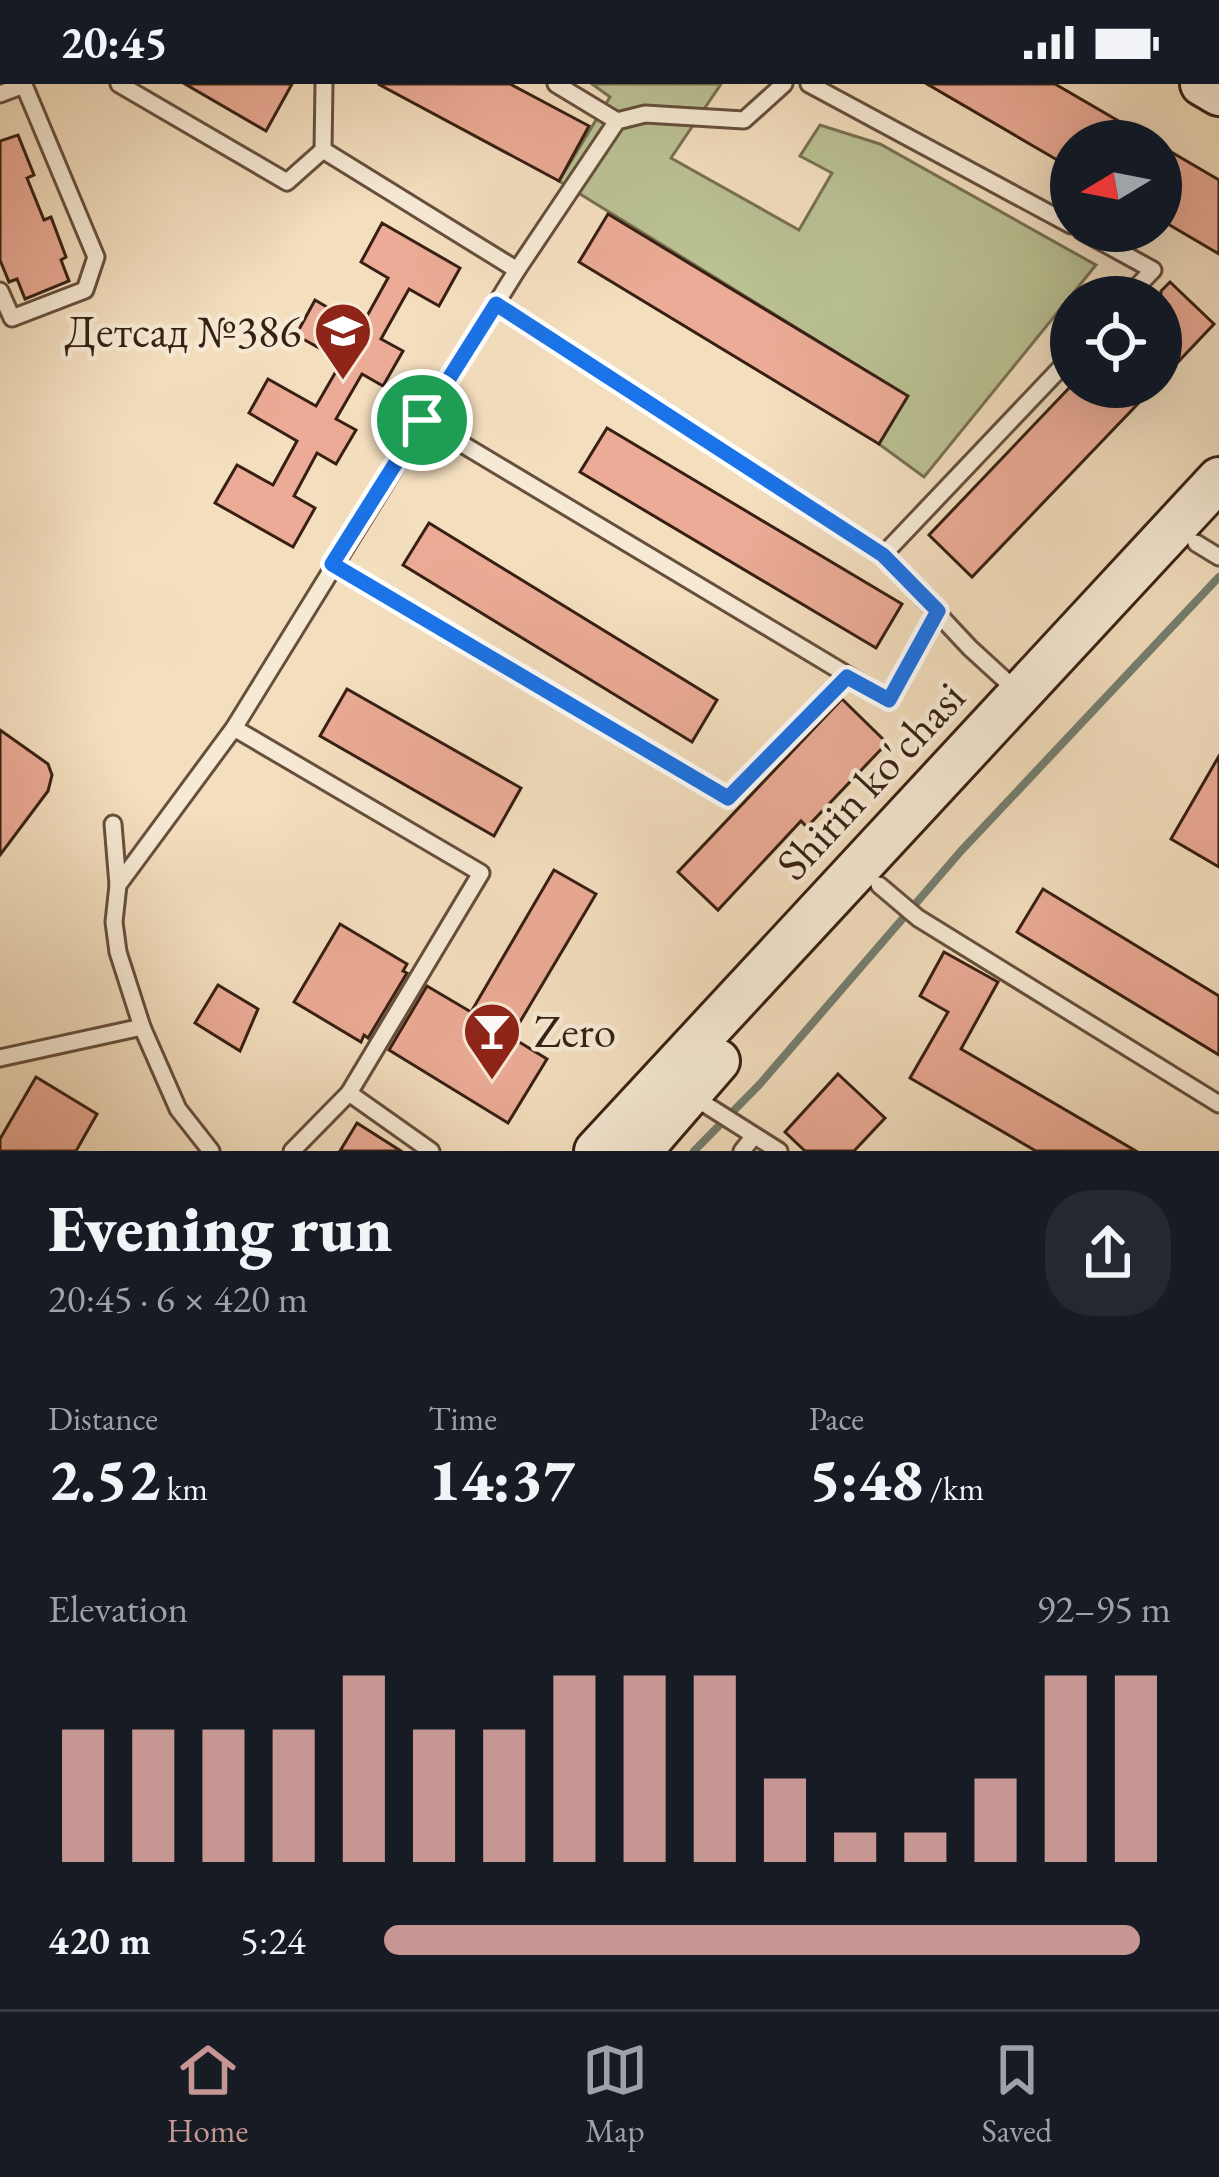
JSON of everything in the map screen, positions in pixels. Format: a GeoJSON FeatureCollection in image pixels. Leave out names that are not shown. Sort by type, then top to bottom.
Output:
{"type":"FeatureCollection","features":[{"type":"Feature","properties":{"kind":"main road"},"geometry":{"type":"LineString","coordinates":[[1202,84],[1219,94]]}},
{"type":"Feature","properties":{"kind":"main road","name":"Shirin ko'chasi"},"geometry":{"type":"LineString","coordinates":[[640,1151],[678,1084],[1020,693],[1219,478]]}},
{"type":"Feature","properties":{"kind":"main road","name":"Shirin ko'chasi"},"geometry":{"type":"LineString","coordinates":[[596,1151],[890,894],[1211,539]]}},
{"type":"Feature","properties":{"kind":"lane"},"geometry":{"type":"LineString","coordinates":[[119,84],[287,182],[322,150],[324,84]]}},
{"type":"Feature","properties":{"kind":"lane"},"geometry":{"type":"LineString","coordinates":[[556,84],[617,122]]}},
{"type":"Feature","properties":{"kind":"lane"},"geometry":{"type":"LineString","coordinates":[[118,885],[234,728],[422,420],[617,122],[645,114],[744,120],[784,84]]}},
{"type":"Feature","properties":{"kind":"lane"},"geometry":{"type":"LineString","coordinates":[[809,84],[1050,214]]}},
{"type":"Feature","properties":{"kind":"lane"},"geometry":{"type":"LineString","coordinates":[[0,94],[24,85],[96,257],[86,290],[11,318],[0,291]]}},
{"type":"Feature","properties":{"kind":"lane"},"geometry":{"type":"LineString","coordinates":[[322,150],[517,271]]}},
{"type":"Feature","properties":{"kind":"lane"},"geometry":{"type":"LineString","coordinates":[[1122,252],[1154,269],[1147,276]]}},
{"type":"Feature","properties":{"kind":"lane"},"geometry":{"type":"LineString","coordinates":[[496,304],[883,555],[970,648],[1020,693]]}},
{"type":"Feature","properties":{"kind":"lane"},"geometry":{"type":"LineString","coordinates":[[883,555],[1050,378]]}},
{"type":"Feature","properties":{"kind":"lane"},"geometry":{"type":"LineString","coordinates":[[422,420],[889,700],[938,611]]}},
{"type":"Feature","properties":{"kind":"lane"},"geometry":{"type":"LineString","coordinates":[[332,564],[728,798],[847,677]]}},
{"type":"Feature","properties":{"kind":"lane"},"geometry":{"type":"LineString","coordinates":[[234,728],[481,873],[349,1093],[292,1151]]}},
{"type":"Feature","properties":{"kind":"lane"},"geometry":{"type":"LineString","coordinates":[[113,824],[118,952],[142,1027],[178,1109],[208,1150]]}},
{"type":"Feature","properties":{"kind":"lane"},"geometry":{"type":"LineString","coordinates":[[890,894],[918,918],[1219,1104]]}},
{"type":"Feature","properties":{"kind":"lane"},"geometry":{"type":"LineString","coordinates":[[0,1058],[142,1027]]}},
{"type":"Feature","properties":{"kind":"lane"},"geometry":{"type":"LineString","coordinates":[[678,1084],[779,1151]]}},
{"type":"Feature","properties":{"kind":"lane"},"geometry":{"type":"LineString","coordinates":[[349,1093],[431,1151]]}},
{"type":"Feature","properties":{"kind":"lane"},"geometry":{"type":"LineString","coordinates":[[742,1151],[754,1136]]}},
{"type":"Feature","properties":{"kind":"green space"},"geometry":{"type":"Polygon","coordinates":[[[592,84],[721,84],[671,158],[799,230],[832,173],[800,156],[820,125],[880,144],[1050,239],[1050,252],[1073,252],[1096,265],[1087,276],[1050,276],[1050,322],[924,477],[879,444],[907,396],[559,181],[610,97],[592,84]]]}},
{"type":"Feature","properties":{"kind":"building"},"geometry":{"type":"Polygon","coordinates":[[[185,84],[292,84],[266,131],[185,84]]]}},
{"type":"Feature","properties":{"kind":"building"},"geometry":{"type":"Polygon","coordinates":[[[378,84],[510,84],[589,126],[559,181],[378,84]]]}},
{"type":"Feature","properties":{"kind":"building"},"geometry":{"type":"Polygon","coordinates":[[[927,84],[1055,84],[1117,120],[1050,120],[1050,156],[927,84]]]}},
{"type":"Feature","properties":{"kind":"building"},"geometry":{"type":"Polygon","coordinates":[[[18,135],[34,175],[27,178],[44,220],[51,217],[66,257],[61,260],[69,281],[25,299],[17,279],[9,282],[0,260],[0,141],[18,135]]]}},
{"type":"Feature","properties":{"kind":"building"},"geometry":{"type":"Polygon","coordinates":[[[1182,158],[1219,180],[1219,254],[1182,232],[1182,158]]]}},
{"type":"Feature","properties":{"kind":"building"},"geometry":{"type":"Polygon","coordinates":[[[608,214],[908,396],[879,444],[579,262],[608,214]]]}},
{"type":"Feature","properties":{"kind":"building","name":"Детсад №386"},"geometry":{"type":"Polygon","coordinates":[[[382,223],[460,268],[439,306],[409,289],[381,339],[403,351],[383,386],[362,374],[336,419],[356,430],[336,464],[317,453],[294,496],[315,508],[293,547],[215,503],[237,465],[273,485],[297,441],[249,413],[268,379],[316,406],[342,361],[296,335],[315,300],[361,327],[388,278],[361,262],[382,223]]]}},
{"type":"Feature","properties":{"kind":"building"},"geometry":{"type":"Polygon","coordinates":[[[1182,293],[1214,324],[1182,358],[1182,293]]]}},
{"type":"Feature","properties":{"kind":"building"},"geometry":{"type":"Polygon","coordinates":[[[1050,408],[1134,408],[972,577],[929,535],[1050,408]]]}},
{"type":"Feature","properties":{"kind":"building"},"geometry":{"type":"Polygon","coordinates":[[[607,428],[902,604],[876,648],[580,472],[607,428]]]}},
{"type":"Feature","properties":{"kind":"building"},"geometry":{"type":"Polygon","coordinates":[[[429,523],[717,700],[692,742],[403,565],[429,523]]]}},
{"type":"Feature","properties":{"kind":"building"},"geometry":{"type":"Polygon","coordinates":[[[347,689],[521,788],[494,836],[320,736],[347,689]]]}},
{"type":"Feature","properties":{"kind":"building"},"geometry":{"type":"Polygon","coordinates":[[[842,699],[887,743],[807,827],[801,821],[718,910],[678,872],[842,699]]]}},
{"type":"Feature","properties":{"kind":"building"},"geometry":{"type":"Polygon","coordinates":[[[0,730],[48,764],[52,775],[48,791],[0,855],[0,730]]]}},
{"type":"Feature","properties":{"kind":"building"},"geometry":{"type":"Polygon","coordinates":[[[1219,756],[1219,867],[1171,839],[1219,756]]]}},
{"type":"Feature","properties":{"kind":"building"},"geometry":{"type":"Polygon","coordinates":[[[554,870],[596,894],[511,1037],[547,1059],[508,1123],[389,1050],[427,986],[471,1012],[554,870]]]}},
{"type":"Feature","properties":{"kind":"building"},"geometry":{"type":"Polygon","coordinates":[[[1043,889],[1219,996],[1219,1055],[1017,932],[1043,889]]]}},
{"type":"Feature","properties":{"kind":"building"},"geometry":{"type":"Polygon","coordinates":[[[340,924],[407,964],[403,971],[407,973],[368,1038],[364,1035],[361,1042],[294,1002],[340,924]]]}},
{"type":"Feature","properties":{"kind":"building"},"geometry":{"type":"Polygon","coordinates":[[[944,952],[998,982],[961,1049],[1136,1151],[1036,1151],[910,1078],[948,1012],[920,996],[944,952]]]}},
{"type":"Feature","properties":{"kind":"building"},"geometry":{"type":"Polygon","coordinates":[[[218,985],[258,1009],[240,1051],[195,1023],[218,985]]]}},
{"type":"Feature","properties":{"kind":"building"},"geometry":{"type":"Polygon","coordinates":[[[838,1074],[885,1118],[854,1151],[805,1151],[785,1132],[838,1074]]]}},
{"type":"Feature","properties":{"kind":"building"},"geometry":{"type":"Polygon","coordinates":[[[36,1077],[97,1114],[76,1151],[0,1151],[0,1139],[36,1077]]]}},
{"type":"Feature","properties":{"kind":"building"},"geometry":{"type":"Polygon","coordinates":[[[357,1123],[401,1151],[340,1151],[357,1123]]]}},
{"type":"Feature","properties":{"kind":"waterway"},"geometry":{"type":"LineString","coordinates":[[694,1151],[760,1084],[961,851],[1219,577]]}},
{"type":"Feature","properties":{"kind":"place","name":"Детсад №386"},"geometry":{"type":"Point","coordinates":[343,382]}},
{"type":"Feature","properties":{"kind":"place","name":"Zero"},"geometry":{"type":"Point","coordinates":[492,1082]}},
{"type":"Feature","properties":{"kind":"route"},"geometry":{"type":"LineString","coordinates":[[496,304],[883,555],[938,611],[889,700],[847,677],[728,798],[332,564],[422,420],[496,304]]}}]}
